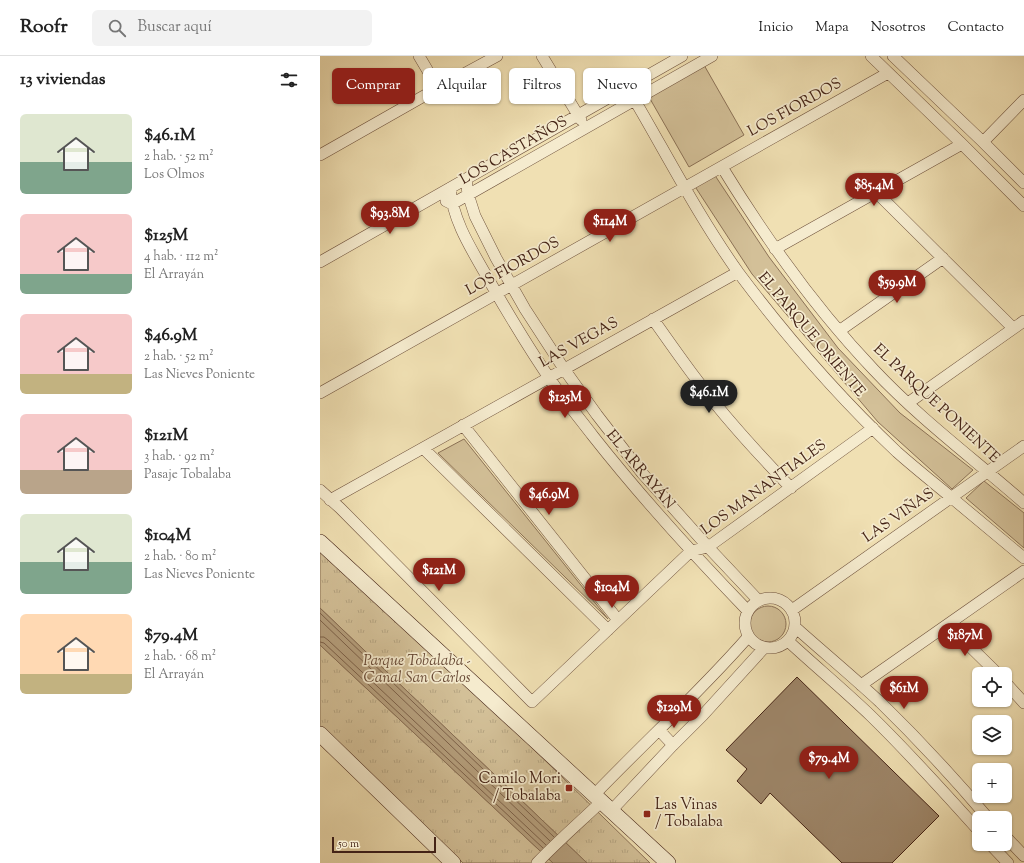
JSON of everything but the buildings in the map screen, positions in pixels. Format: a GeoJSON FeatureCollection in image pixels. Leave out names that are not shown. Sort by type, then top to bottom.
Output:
{"type":"FeatureCollection","features":[{"type":"Feature","properties":{"kind":"main road"},"geometry":{"type":"LineString","coordinates":[[320,542],[668,863]]}},
{"type":"Feature","properties":{"kind":"main road"},"geometry":{"type":"LineString","coordinates":[[320,734],[453,863]]}},
{"type":"Feature","properties":{"kind":"street"},"geometry":{"type":"LineString","coordinates":[[419,56],[426,68]]}},
{"type":"Feature","properties":{"kind":"street"},"geometry":{"type":"LineString","coordinates":[[475,68],[497,56]]}},
{"type":"Feature","properties":{"kind":"street"},"geometry":{"type":"LineString","coordinates":[[542,56],[585,128]]}},
{"type":"Feature","properties":{"kind":"street","name":"LOS CASTAÑOS"},"geometry":{"type":"LineString","coordinates":[[651,73],[682,56]]}},
{"type":"Feature","properties":{"kind":"street","name":"LOS CASTAÑOS"},"geometry":{"type":"LineString","coordinates":[[651,91],[712,56]]}},
{"type":"Feature","properties":{"kind":"street"},"geometry":{"type":"LineString","coordinates":[[871,56],[1024,206]]}},
{"type":"Feature","properties":{"kind":"street"},"geometry":{"type":"LineString","coordinates":[[893,56],[983,142],[1024,184]]}},
{"type":"Feature","properties":{"kind":"street","name":"LOS FIORDOS"},"geometry":{"type":"LineString","coordinates":[[320,393],[888,73]]}},
{"type":"Feature","properties":{"kind":"street"},"geometry":{"type":"LineString","coordinates":[[320,155],[423,97]]}},
{"type":"Feature","properties":{"kind":"street"},"geometry":{"type":"LineString","coordinates":[[983,142],[1024,100]]}},
{"type":"Feature","properties":{"kind":"street","name":"LOS CASTAÑOS"},"geometry":{"type":"LineString","coordinates":[[320,262],[597,104]]}},
{"type":"Feature","properties":{"kind":"street","name":"LOS CASTAÑOS"},"geometry":{"type":"LineString","coordinates":[[434,197],[452,204],[628,104]]}},
{"type":"Feature","properties":{"kind":"street","name":"EL PARQUE ORIENTE"},"geometry":{"type":"LineString","coordinates":[[637,104],[685,187],[738,272],[798,347],[873,428],[908,461],[1024,558]]}},
{"type":"Feature","properties":{"kind":"street"},"geometry":{"type":"LineString","coordinates":[[776,249],[962,144]]}},
{"type":"Feature","properties":{"kind":"street","name":"EL PARQUE PONIENTE"},"geometry":{"type":"LineString","coordinates":[[722,167],[749,211],[776,249],[839,331],[875,371],[908,403],[944,436],[1024,503]]}},
{"type":"Feature","properties":{"kind":"street","name":"EL ARRAYÁN"},"geometry":{"type":"LineString","coordinates":[[466,179],[468,194],[475,216],[511,285],[564,369],[642,473],[758,600]]}},
{"type":"Feature","properties":{"kind":"street","name":"EL ARRAYÁN"},"geometry":{"type":"LineString","coordinates":[[450,188],[452,204],[462,231],[497,293],[549,378],[624,475],[691,551],[747,610]]}},
{"type":"Feature","properties":{"kind":"street"},"geometry":{"type":"LineString","coordinates":[[876,192],[1013,328]]}},
{"type":"Feature","properties":{"kind":"street"},"geometry":{"type":"LineString","coordinates":[[839,331],[943,258]]}},
{"type":"Feature","properties":{"kind":"street","name":"LAS VEGAS"},"geometry":{"type":"LineString","coordinates":[[330,500],[738,272]]}},
{"type":"Feature","properties":{"kind":"street"},"geometry":{"type":"LineString","coordinates":[[653,319],[708,395],[739,432],[791,488]]}},
{"type":"Feature","properties":{"kind":"street"},"geometry":{"type":"LineString","coordinates":[[908,403],[1024,321]]}},
{"type":"Feature","properties":{"kind":"street"},"geometry":{"type":"LineString","coordinates":[[463,426],[618,620]]}},
{"type":"Feature","properties":{"kind":"street","name":"LOS MANANTIALES"},"geometry":{"type":"LineString","coordinates":[[330,500],[532,702],[691,551],[708,547],[873,428]]}},
{"type":"Feature","properties":{"kind":"street","name":"LAS VIÑAS"},"geometry":{"type":"LineString","coordinates":[[792,610],[1024,446]]}},
{"type":"Feature","properties":{"kind":"street"},"geometry":{"type":"LineString","coordinates":[[423,448],[608,630]]}},
{"type":"Feature","properties":{"kind":"street"},"geometry":{"type":"LineString","coordinates":[[320,490],[330,500]]}},
{"type":"Feature","properties":{"kind":"street"},"geometry":{"type":"LineString","coordinates":[[861,685],[1024,571]]}},
{"type":"Feature","properties":{"kind":"street"},"geometry":{"type":"LineString","coordinates":[[768,597],[777,598],[786,602],[792,610],[795,628],[788,641],[780,646],[764,648],[755,644],[748,637],[744,628],[744,619],[747,610],[758,600],[768,597]]}},
{"type":"Feature","properties":{"kind":"street"},"geometry":{"type":"LineString","coordinates":[[948,625],[991,667]]}},
{"type":"Feature","properties":{"kind":"street"},"geometry":{"type":"LineString","coordinates":[[795,628],[861,685],[936,759],[982,811]]}},
{"type":"Feature","properties":{"kind":"street"},"geometry":{"type":"LineString","coordinates":[[602,802],[659,730],[748,637]]}},
{"type":"Feature","properties":{"kind":"street"},"geometry":{"type":"LineString","coordinates":[[788,641],[885,730],[972,823]]}},
{"type":"Feature","properties":{"kind":"street"},"geometry":{"type":"LineString","coordinates":[[540,861],[565,835],[602,802],[673,745],[703,715],[764,648]]}},
{"type":"Feature","properties":{"kind":"street"},"geometry":{"type":"LineString","coordinates":[[1012,690],[1024,703]]}},
{"type":"Feature","properties":{"kind":"street"},"geometry":{"type":"LineString","coordinates":[[659,730],[673,745]]}},
{"type":"Feature","properties":{"kind":"street"},"geometry":{"type":"LineString","coordinates":[[1012,843],[1024,856]]}},
{"type":"Feature","properties":{"kind":"street"},"geometry":{"type":"LineString","coordinates":[[997,851],[1008,863]]}},
{"type":"Feature","properties":{"kind":"green space"},"geometry":{"type":"Polygon","coordinates":[[[704,65],[744,135],[689,167],[651,100],[651,96],[704,65]]]}},
{"type":"Feature","properties":{"kind":"green space"},"geometry":{"type":"Polygon","coordinates":[[[714,174],[769,257],[838,348],[900,413],[973,470],[952,489],[878,422],[752,274],[694,185],[714,174]]]}},
{"type":"Feature","properties":{"kind":"green space"},"geometry":{"type":"Polygon","coordinates":[[[464,439],[608,619],[438,453],[464,439]]]}},
{"type":"Feature","properties":{"kind":"green space"},"geometry":{"type":"Polygon","coordinates":[[[984,481],[1024,513],[1024,548],[966,498],[984,481]]]}},
{"type":"Feature","properties":{"kind":"green space","name":"Parque Tobalaba - Canal San Carlos"},"geometry":{"type":"Polygon","coordinates":[[[320,544],[650,863],[587,863],[320,608],[320,544]]]}},
{"type":"Feature","properties":{"kind":"green space"},"geometry":{"type":"Polygon","coordinates":[[[768,606],[781,611],[786,624],[781,637],[768,642],[755,637],[750,624],[755,611],[768,606]]]}},
{"type":"Feature","properties":{"kind":"green space"},"geometry":{"type":"Polygon","coordinates":[[[320,645],[553,863],[463,863],[320,726],[320,645]]]}},
{"type":"Feature","properties":{"kind":"water"},"geometry":{"type":"Polygon","coordinates":[[[320,608],[587,863],[553,863],[320,645],[320,608]]]}},
{"type":"Feature","properties":{"kind":"place","name":"Camilo Mori / Tobalaba"},"geometry":{"type":"Point","coordinates":[569,788]}},
{"type":"Feature","properties":{"kind":"place","name":"Las Vinas / Tobalaba"},"geometry":{"type":"Point","coordinates":[647,814]}}]}
